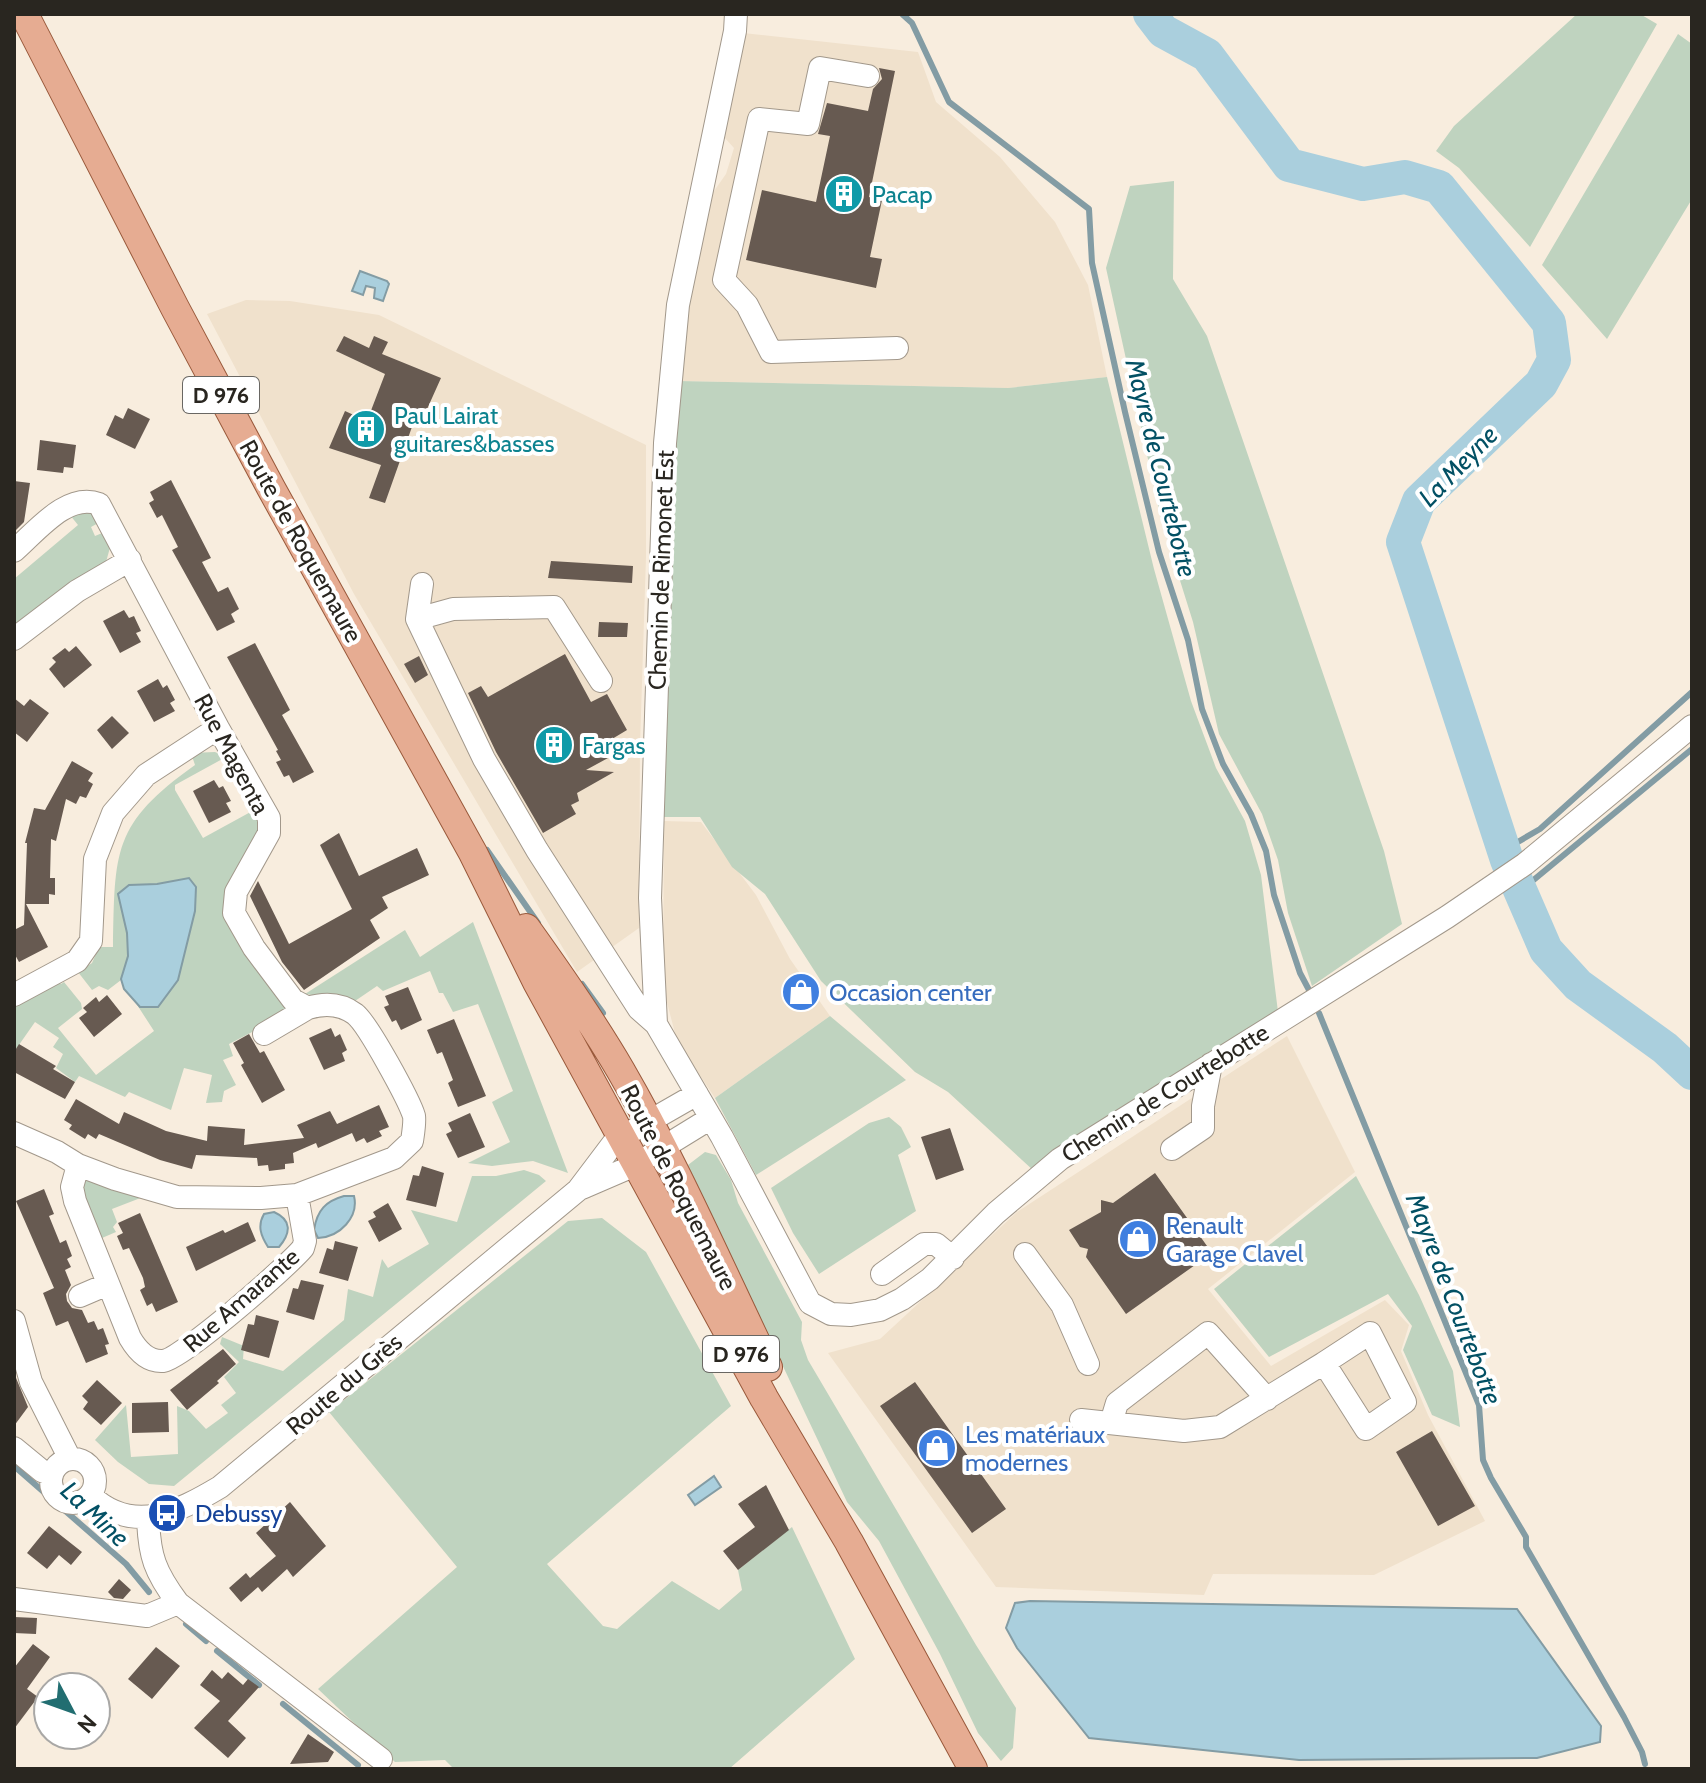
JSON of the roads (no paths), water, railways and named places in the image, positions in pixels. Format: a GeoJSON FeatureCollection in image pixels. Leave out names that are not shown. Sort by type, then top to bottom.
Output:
{"type":"FeatureCollection","features":[{"type":"Feature","properties":{"kind":"main road","name":"Route de Roquemaure"},"geometry":{"type":"LineString","coordinates":[[24,14],[256,460],[473,853],[537,982],[764,1398],[849,1542],[973,1769]]}},
{"type":"Feature","properties":{"kind":"main road","name":"Route de Roquemaure"},"geometry":{"type":"LineString","coordinates":[[473,853],[567,986],[649,1121],[803,1439],[849,1542]]}},
{"type":"Feature","properties":{"kind":"street","name":"Chemin de Rimonet Est"},"geometry":{"type":"LineString","coordinates":[[711,1118],[656,1024],[650,898],[665,443],[678,305],[736,14]]}},
{"type":"Feature","properties":{"kind":"street"},"geometry":{"type":"LineString","coordinates":[[868,76],[820,68],[808,124],[759,119],[724,280],[747,305],[771,352],[897,348]]}},
{"type":"Feature","properties":{"kind":"street","name":"Rue Magenta"},"geometry":{"type":"LineString","coordinates":[[14,551],[71,502],[88,500],[99,504],[269,818],[269,833],[236,892],[234,913],[254,948],[293,1000],[308,1008]]}},
{"type":"Feature","properties":{"kind":"street"},"geometry":{"type":"LineString","coordinates":[[14,639],[77,591],[130,560]]}},
{"type":"Feature","properties":{"kind":"street"},"geometry":{"type":"LineString","coordinates":[[422,584],[417,619],[484,759],[537,850],[639,1009],[656,1024]]}},
{"type":"Feature","properties":{"kind":"street"},"geometry":{"type":"LineString","coordinates":[[417,619],[453,609],[554,607],[601,681]]}},
{"type":"Feature","properties":{"kind":"street","name":"Chemin de Courtebotte"},"geometry":{"type":"LineString","coordinates":[[711,1118],[810,1303],[831,1314],[851,1315],[880,1310],[930,1279],[996,1213],[1060,1159],[1447,917],[1525,864],[1692,726]]}},
{"type":"Feature","properties":{"kind":"street"},"geometry":{"type":"LineString","coordinates":[[14,995],[77,961],[91,941],[95,859],[113,813],[146,775],[218,728]]}},
{"type":"Feature","properties":{"kind":"street"},"geometry":{"type":"LineString","coordinates":[[14,1128],[78,1165],[177,1197],[297,1195],[394,1158],[412,1141],[414,1118],[371,1035],[357,1015],[324,1003],[308,1008],[264,1034]]}},
{"type":"Feature","properties":{"kind":"street"},"geometry":{"type":"LineString","coordinates":[[1172,1149],[1203,1128],[1203,1106],[1211,1064]]}},
{"type":"Feature","properties":{"kind":"street"},"geometry":{"type":"LineString","coordinates":[[578,1190],[615,1141],[697,1094]]}},
{"type":"Feature","properties":{"kind":"street"},"geometry":{"type":"LineString","coordinates":[[578,1190],[638,1163],[711,1118]]}},
{"type":"Feature","properties":{"kind":"street","name":"Rue Amarante"},"geometry":{"type":"LineString","coordinates":[[78,1165],[72,1187],[75,1201],[136,1348],[153,1360],[166,1361],[189,1347],[303,1248],[305,1241],[297,1195]]}},
{"type":"Feature","properties":{"kind":"street","name":"Route du Grès"},"geometry":{"type":"LineString","coordinates":[[14,1448],[42,1471],[52,1475],[52,1488],[60,1499],[73,1504],[91,1496],[117,1514],[148,1517],[189,1505],[220,1487],[578,1190]]}},
{"type":"Feature","properties":{"kind":"street"},"geometry":{"type":"LineString","coordinates":[[882,1274],[924,1244],[936,1244],[953,1258]]}},
{"type":"Feature","properties":{"kind":"street"},"geometry":{"type":"LineString","coordinates":[[1025,1254],[1062,1305],[1088,1364]]}},
{"type":"Feature","properties":{"kind":"street"},"geometry":{"type":"LineString","coordinates":[[80,1296],[108,1284]]}},
{"type":"Feature","properties":{"kind":"street"},"geometry":{"type":"LineString","coordinates":[[14,1321],[31,1382],[70,1459]]}},
{"type":"Feature","properties":{"kind":"street"},"geometry":{"type":"LineString","coordinates":[[1111,1423],[1117,1403],[1208,1333],[1267,1399]]}},
{"type":"Feature","properties":{"kind":"street"},"geometry":{"type":"LineString","coordinates":[[1081,1420],[1184,1431],[1220,1427],[1324,1363]]}},
{"type":"Feature","properties":{"kind":"street"},"geometry":{"type":"LineString","coordinates":[[52,1475],[62,1462],[70,1459],[83,1461],[93,1470],[96,1483],[91,1496]]}},
{"type":"Feature","properties":{"kind":"street"},"geometry":{"type":"LineString","coordinates":[[148,1517],[149,1550],[163,1583],[178,1603],[381,1759]]}},
{"type":"Feature","properties":{"kind":"street"},"geometry":{"type":"LineString","coordinates":[[14,1599],[147,1616],[178,1603]]}},
{"type":"Feature","properties":{"kind":"water"},"geometry":{"type":"Polygon","coordinates":[[[360,271],[387,281],[389,284],[383,301],[374,298],[375,288],[366,286],[363,295],[352,291],[360,271]]]}},
{"type":"Feature","properties":{"kind":"water"},"geometry":{"type":"Polygon","coordinates":[[[189,878],[196,887],[195,911],[178,980],[158,1007],[140,1007],[124,989],[121,979],[128,956],[127,933],[118,894],[129,885],[189,878]]]}},
{"type":"Feature","properties":{"kind":"water"},"geometry":{"type":"Polygon","coordinates":[[[344,1196],[354,1196],[351,1218],[334,1234],[318,1238],[314,1230],[320,1212],[327,1204],[344,1196]]]}},
{"type":"Feature","properties":{"kind":"water"},"geometry":{"type":"Polygon","coordinates":[[[274,1212],[284,1219],[288,1227],[279,1247],[268,1247],[260,1227],[264,1214],[274,1212]]]}},
{"type":"Feature","properties":{"kind":"water"},"geometry":{"type":"Polygon","coordinates":[[[714,1476],[721,1487],[695,1505],[688,1495],[714,1476]]]}},
{"type":"Feature","properties":{"kind":"water"},"geometry":{"type":"Polygon","coordinates":[[[1015,1603],[1517,1609],[1601,1726],[1600,1742],[1537,1758],[1299,1760],[1089,1738],[1017,1648],[1006,1628],[1015,1603]]]}},
{"type":"Feature","properties":{"kind":"waterway","name":"Mayre de Courtebotte"},"geometry":{"type":"LineString","coordinates":[[902,14],[912,23],[949,102],[1089,209],[1092,263],[1125,412],[1159,552],[1188,640],[1202,709],[1223,764],[1251,814],[1266,851],[1274,895],[1300,973],[1309,990]]}},
{"type":"Feature","properties":{"kind":"waterway","name":"La Meyne"},"geometry":{"type":"LineString","coordinates":[[1150,14],[1163,31],[1207,55],[1289,165],[1363,184],[1405,177],[1439,187],[1549,323],[1554,360],[1541,384],[1419,501],[1403,542],[1507,860],[1546,950],[1578,985],[1665,1048],[1692,1073]]}},
{"type":"Feature","properties":{"kind":"waterway"},"geometry":{"type":"LineString","coordinates":[[1504,850],[1540,829],[1692,692]]}},
{"type":"Feature","properties":{"kind":"waterway"},"geometry":{"type":"LineString","coordinates":[[1519,892],[1692,749]]}},
{"type":"Feature","properties":{"kind":"waterway"},"geometry":{"type":"LineString","coordinates":[[487,850],[538,923]]}},
{"type":"Feature","properties":{"kind":"waterway"},"geometry":{"type":"LineString","coordinates":[[582,984],[603,1013]]}},
{"type":"Feature","properties":{"kind":"waterway","name":"Mayre de Courtebotte"},"geometry":{"type":"LineString","coordinates":[[1319,1013],[1479,1405],[1483,1460],[1526,1537],[1526,1547],[1624,1717],[1645,1764]]}},
{"type":"Feature","properties":{"kind":"waterway","name":"La Mine"},"geometry":{"type":"LineString","coordinates":[[14,1466],[126,1564],[149,1592]]}},
{"type":"Feature","properties":{"kind":"waterway","name":"La Mine"},"geometry":{"type":"LineString","coordinates":[[186,1624],[206,1641]]}},
{"type":"Feature","properties":{"kind":"waterway","name":"La Mine"},"geometry":{"type":"LineString","coordinates":[[217,1651],[259,1685]]}},
{"type":"Feature","properties":{"kind":"waterway","name":"La Mine"},"geometry":{"type":"LineString","coordinates":[[283,1704],[358,1765]]}},
{"type":"Feature","properties":{"kind":"place","name":"Pacap"},"geometry":{"type":"Point","coordinates":[844,194]}},
{"type":"Feature","properties":{"kind":"place","name":"Paul Lairat guitares&basses"},"geometry":{"type":"Point","coordinates":[366,429]}},
{"type":"Feature","properties":{"kind":"place","name":"Fargas"},"geometry":{"type":"Point","coordinates":[554,745]}},
{"type":"Feature","properties":{"kind":"place","name":"Occasion center"},"geometry":{"type":"Point","coordinates":[801,992]}},
{"type":"Feature","properties":{"kind":"place","name":"Renault Garage Clavel"},"geometry":{"type":"Point","coordinates":[1138,1239]}},
{"type":"Feature","properties":{"kind":"place","name":"Les matériaux modernes"},"geometry":{"type":"Point","coordinates":[937,1448]}},
{"type":"Feature","properties":{"kind":"place","name":"Debussy"},"geometry":{"type":"Point","coordinates":[167,1513]}}]}
